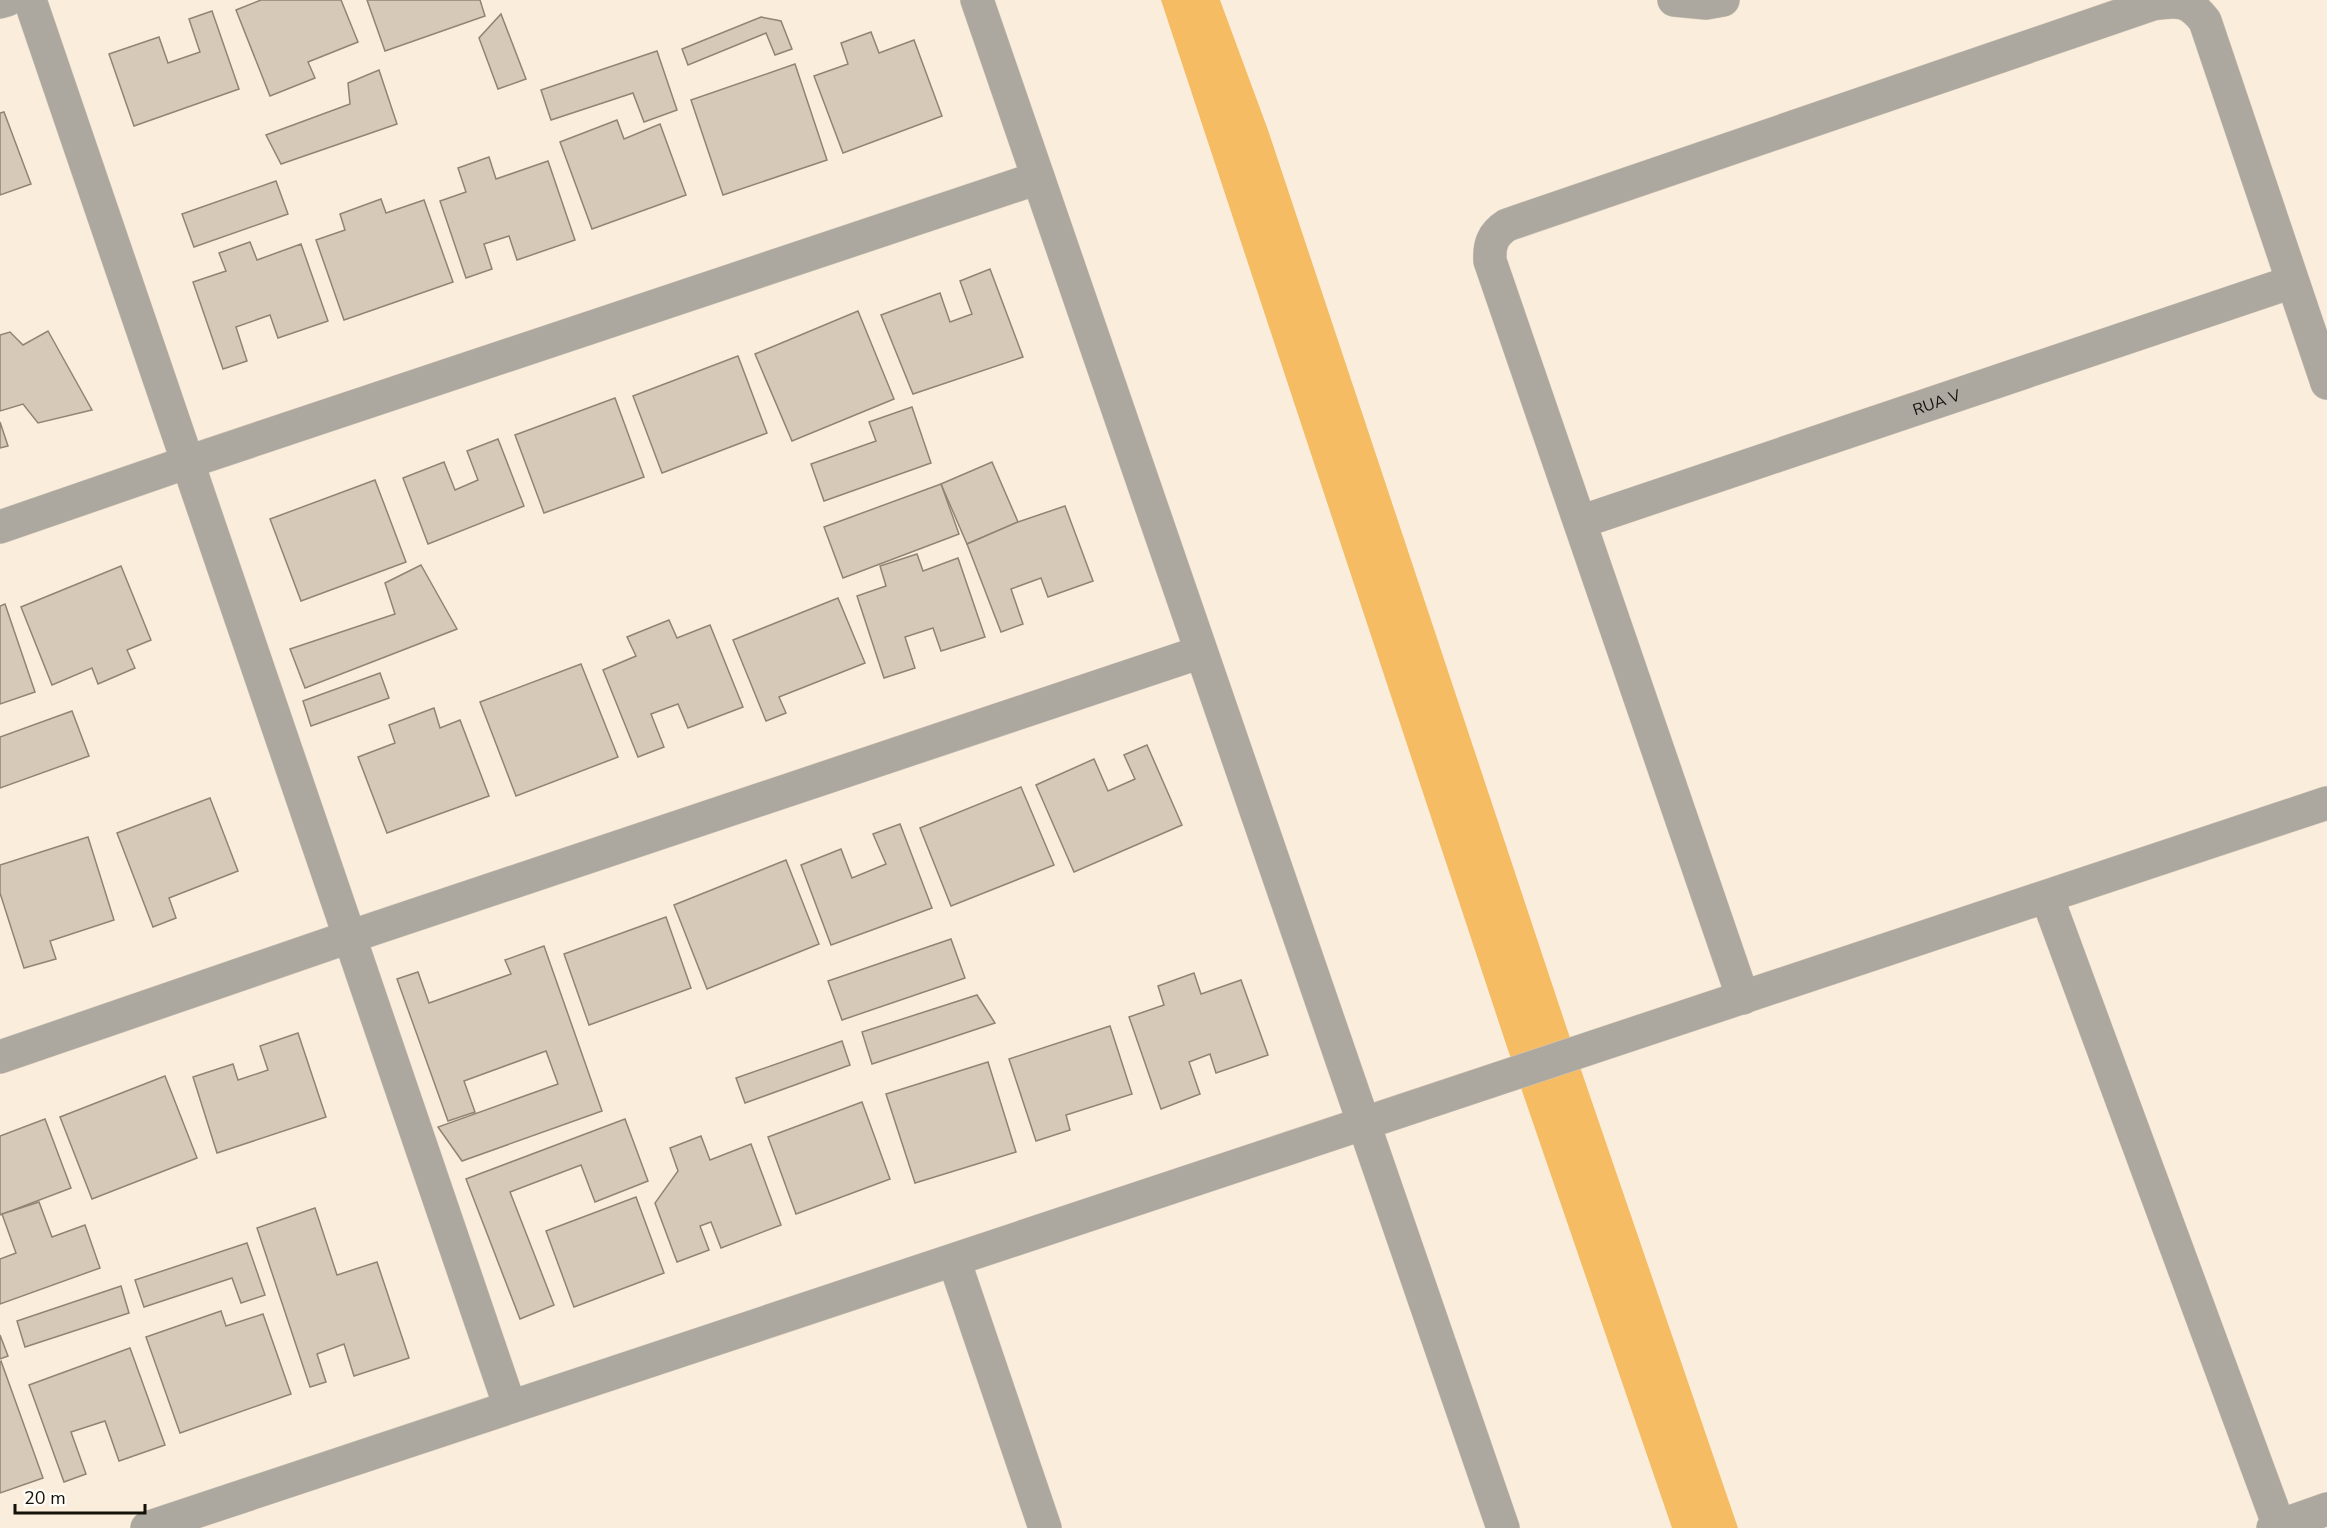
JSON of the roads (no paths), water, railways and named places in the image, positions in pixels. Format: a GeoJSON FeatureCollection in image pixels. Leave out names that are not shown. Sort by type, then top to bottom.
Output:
{"type":"FeatureCollection","features":[{"type":"Feature","properties":{"kind":"street"},"geometry":{"type":"LineString","coordinates":[[0,2],[7,0]]}},
{"type":"Feature","properties":{"kind":"street"},"geometry":{"type":"LineString","coordinates":[[30,0],[510,1407]]}},
{"type":"Feature","properties":{"kind":"street"},"geometry":{"type":"LineString","coordinates":[[977,0],[1503,1528]]}},
{"type":"Feature","properties":{"kind":"street"},"geometry":{"type":"LineString","coordinates":[[1674,0],[1706,3],[1723,0]]}},
{"type":"Feature","properties":{"kind":"street"},"geometry":{"type":"LineString","coordinates":[[1743,998],[1490,261],[1489,250],[1498,231],[1507,225],[2153,4],[2187,2],[2196,7],[2205,21],[2327,383]]}},
{"type":"Feature","properties":{"kind":"street"},"geometry":{"type":"LineString","coordinates":[[0,527],[1038,178]]}},
{"type":"Feature","properties":{"kind":"street","name":"RUA V"},"geometry":{"type":"LineString","coordinates":[[1580,522],[2292,282]]}},
{"type":"Feature","properties":{"kind":"street"},"geometry":{"type":"LineString","coordinates":[[0,1057],[349,937],[1202,652]]}},
{"type":"Feature","properties":{"kind":"street"},"geometry":{"type":"LineString","coordinates":[[147,1528],[2327,803]]}},
{"type":"Feature","properties":{"kind":"street"},"geometry":{"type":"LineString","coordinates":[[2047,897],[2276,1527],[2327,1509]]}},
{"type":"Feature","properties":{"kind":"street"},"geometry":{"type":"LineString","coordinates":[[954,1260],[1045,1528]]}}]}
